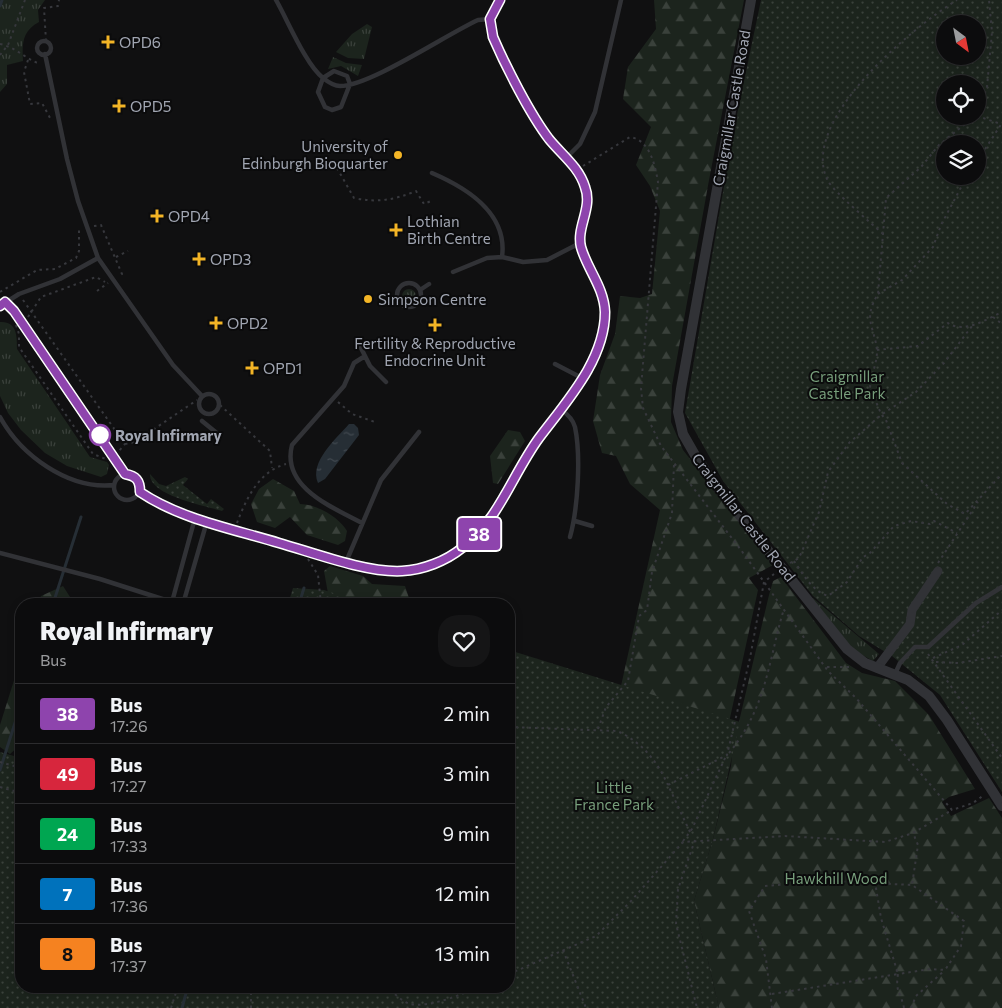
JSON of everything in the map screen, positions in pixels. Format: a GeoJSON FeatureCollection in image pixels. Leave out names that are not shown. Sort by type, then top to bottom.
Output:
{"type":"FeatureCollection","features":[{"type":"Feature","properties":{"kind":"street","name":"Craigmillar Castle Road"},"geometry":{"type":"LineString","coordinates":[[752,0],[678,412],[683,434],[718,487],[847,649],[865,663],[895,674],[920,688],[937,706],[1002,806]]}},
{"type":"Feature","properties":{"kind":"street"},"geometry":{"type":"LineString","coordinates":[[877,668],[910,624],[912,610],[938,571]]}},
{"type":"Feature","properties":{"kind":"lane"},"geometry":{"type":"LineString","coordinates":[[276,0],[312,65],[323,78],[341,86],[381,72],[473,22],[490,19]]}},
{"type":"Feature","properties":{"kind":"lane"},"geometry":{"type":"LineString","coordinates":[[140,492],[130,499],[124,500],[118,497],[114,485],[116,479],[125,474],[133,475],[138,479],[140,492],[149,498],[195,518],[346,562],[386,571],[404,571],[435,564],[460,550],[483,530],[492,518],[520,466],[582,378],[597,351],[604,327],[605,310],[602,292],[584,258],[580,242],[588,203],[586,188],[577,170],[547,136],[498,49],[490,28],[490,19],[500,0]]}},
{"type":"Feature","properties":{"kind":"lane"},"geometry":{"type":"LineString","coordinates":[[566,158],[580,144],[595,112],[621,0]]}},
{"type":"Feature","properties":{"kind":"lane"},"geometry":{"type":"LineString","coordinates":[[46,41],[51,47],[50,52],[45,54],[40,53],[37,49],[41,42],[46,41]]}},
{"type":"Feature","properties":{"kind":"lane"},"geometry":{"type":"LineString","coordinates":[[45,54],[66,159],[98,258],[174,365],[202,396]]}},
{"type":"Feature","properties":{"kind":"lane"},"geometry":{"type":"LineString","coordinates":[[334,71],[341,72],[347,76],[350,84],[341,107],[332,110],[325,107],[320,100],[318,92],[323,78],[334,71]]}},
{"type":"Feature","properties":{"kind":"lane"},"geometry":{"type":"LineString","coordinates":[[432,173],[464,189],[487,208],[502,240],[502,257]]}},
{"type":"Feature","properties":{"kind":"lane"},"geometry":{"type":"LineString","coordinates":[[453,272],[487,258],[502,257],[522,262],[547,260],[580,242]]}},
{"type":"Feature","properties":{"kind":"lane"},"geometry":{"type":"LineString","coordinates":[[0,306],[27,290],[60,279],[98,258]]}},
{"type":"Feature","properties":{"kind":"lane"},"geometry":{"type":"LineString","coordinates":[[409,283],[420,290],[421,298],[417,305],[405,307],[398,301],[397,293],[402,286],[409,283]]}},
{"type":"Feature","properties":{"kind":"lane"},"geometry":{"type":"LineString","coordinates":[[420,290],[429,284]]}},
{"type":"Feature","properties":{"kind":"lane"},"geometry":{"type":"LineString","coordinates":[[5,302],[22,321],[125,474]]}},
{"type":"Feature","properties":{"kind":"lane"},"geometry":{"type":"LineString","coordinates":[[359,344],[370,366],[386,382]]}},
{"type":"Feature","properties":{"kind":"lane"},"geometry":{"type":"LineString","coordinates":[[362,523],[314,496],[295,477],[290,463],[292,445],[344,386],[354,363],[365,356]]}},
{"type":"Feature","properties":{"kind":"lane"},"geometry":{"type":"LineString","coordinates":[[554,364],[582,378]]}},
{"type":"Feature","properties":{"kind":"lane"},"geometry":{"type":"LineString","coordinates":[[209,394],[215,396],[220,405],[215,413],[206,414],[199,407],[202,396],[209,394]]}},
{"type":"Feature","properties":{"kind":"lane"},"geometry":{"type":"LineString","coordinates":[[560,409],[567,414],[575,425],[577,486],[575,522],[570,536]]}},
{"type":"Feature","properties":{"kind":"lane"},"geometry":{"type":"LineString","coordinates":[[0,416],[7,430],[23,448],[41,463],[75,480],[101,487],[114,485]]}},
{"type":"Feature","properties":{"kind":"lane"},"geometry":{"type":"LineString","coordinates":[[202,421],[218,434]]}},
{"type":"Feature","properties":{"kind":"lane"},"geometry":{"type":"LineString","coordinates":[[346,562],[381,480],[419,432]]}},
{"type":"Feature","properties":{"kind":"lane"},"geometry":{"type":"LineString","coordinates":[[173,598],[195,518]]}},
{"type":"Feature","properties":{"kind":"lane"},"geometry":{"type":"LineString","coordinates":[[185,598],[207,521]]}},
{"type":"Feature","properties":{"kind":"lane"},"geometry":{"type":"LineString","coordinates":[[575,522],[592,526]]}},
{"type":"Feature","properties":{"kind":"lane"},"geometry":{"type":"LineString","coordinates":[[0,553],[159,598]]}},
{"type":"Feature","properties":{"kind":"lane"},"geometry":{"type":"LineString","coordinates":[[895,674],[900,663],[916,647],[923,649],[928,647],[976,603],[1002,587]]}},
{"type":"Feature","properties":{"kind":"path"},"geometry":{"type":"LineString","coordinates":[[0,55],[8,45],[25,0]]}},
{"type":"Feature","properties":{"kind":"path"},"geometry":{"type":"LineString","coordinates":[[46,41],[44,8],[58,6],[59,0]]}},
{"type":"Feature","properties":{"kind":"path"},"geometry":{"type":"LineString","coordinates":[[883,234],[828,182],[821,158],[833,121],[870,71],[930,16],[957,0]]}},
{"type":"Feature","properties":{"kind":"path"},"geometry":{"type":"LineString","coordinates":[[986,90],[992,32],[989,0]]}},
{"type":"Feature","properties":{"kind":"path"},"geometry":{"type":"LineString","coordinates":[[0,44],[8,45],[28,60],[47,67]]}},
{"type":"Feature","properties":{"kind":"path"},"geometry":{"type":"LineString","coordinates":[[28,60],[24,72],[30,104],[42,103],[50,118]]}},
{"type":"Feature","properties":{"kind":"path"},"geometry":{"type":"LineString","coordinates":[[986,119],[1001,124],[986,147]]}},
{"type":"Feature","properties":{"kind":"path"},"geometry":{"type":"LineString","coordinates":[[878,294],[886,198],[921,167],[939,145],[965,125]]}},
{"type":"Feature","properties":{"kind":"path"},"geometry":{"type":"LineString","coordinates":[[577,170],[630,136],[638,138],[643,142],[653,160],[658,182],[641,388],[643,408],[654,433],[674,464],[764,582],[826,668],[900,747],[952,810]]}},
{"type":"Feature","properties":{"kind":"path"},"geometry":{"type":"LineString","coordinates":[[337,168],[354,198],[371,202],[389,201],[416,191],[424,204],[431,201]]}},
{"type":"Feature","properties":{"kind":"path"},"geometry":{"type":"LineString","coordinates":[[962,185],[941,226],[933,247],[902,280],[878,294],[872,303],[869,323],[877,350],[870,390],[879,405],[881,415],[886,420],[902,463],[947,504],[965,514],[1002,474]]}},
{"type":"Feature","properties":{"kind":"path"},"geometry":{"type":"LineString","coordinates":[[0,292],[37,270],[55,269],[76,258],[79,251],[78,220]]}},
{"type":"Feature","properties":{"kind":"path"},"geometry":{"type":"LineString","coordinates":[[79,229],[101,225],[122,274],[97,291]]}},
{"type":"Feature","properties":{"kind":"path"},"geometry":{"type":"LineString","coordinates":[[116,257],[128,251]]}},
{"type":"Feature","properties":{"kind":"path"},"geometry":{"type":"LineString","coordinates":[[19,347],[19,334],[15,326],[32,314],[41,297],[96,277],[108,283]]}},
{"type":"Feature","properties":{"kind":"path"},"geometry":{"type":"LineString","coordinates":[[877,350],[918,346],[948,324],[953,327],[972,326],[1002,312]]}},
{"type":"Feature","properties":{"kind":"path"},"geometry":{"type":"LineString","coordinates":[[993,317],[1002,324]]}},
{"type":"Feature","properties":{"kind":"path"},"geometry":{"type":"LineString","coordinates":[[783,567],[799,558],[819,512],[828,472],[849,443],[881,415],[916,392],[944,363],[972,326]]}},
{"type":"Feature","properties":{"kind":"path"},"geometry":{"type":"LineString","coordinates":[[125,444],[135,442],[202,396]]}},
{"type":"Feature","properties":{"kind":"path"},"geometry":{"type":"LineString","coordinates":[[333,398],[352,414],[375,422]]}},
{"type":"Feature","properties":{"kind":"path"},"geometry":{"type":"LineString","coordinates":[[220,405],[270,451],[272,468]]}},
{"type":"Feature","properties":{"kind":"path"},"geometry":{"type":"LineString","coordinates":[[235,530],[247,497],[272,468],[290,463]]}},
{"type":"Feature","properties":{"kind":"path"},"geometry":{"type":"LineString","coordinates":[[598,729],[606,707],[628,681],[639,616],[647,610],[652,572],[672,513],[674,464]]}},
{"type":"Feature","properties":{"kind":"path"},"geometry":{"type":"LineString","coordinates":[[938,571],[937,564],[981,498]]}},
{"type":"Feature","properties":{"kind":"path"},"geometry":{"type":"LineString","coordinates":[[794,561],[807,580],[821,594],[828,596],[847,582],[863,557],[869,554],[894,526],[902,522],[911,521],[930,524],[934,521],[957,533]]}},
{"type":"Feature","properties":{"kind":"path"},"geometry":{"type":"LineString","coordinates":[[310,552],[308,560],[318,575],[320,598]]}},
{"type":"Feature","properties":{"kind":"path"},"geometry":{"type":"LineString","coordinates":[[668,785],[727,755],[750,658],[764,582]]}},
{"type":"Feature","properties":{"kind":"path"},"geometry":{"type":"LineString","coordinates":[[933,658],[962,644],[1002,610]]}},
{"type":"Feature","properties":{"kind":"path"},"geometry":{"type":"LineString","coordinates":[[515,971],[596,936],[631,901],[683,842],[690,832],[727,755],[757,709],[769,674],[784,612]]}},
{"type":"Feature","properties":{"kind":"path"},"geometry":{"type":"LineString","coordinates":[[923,649],[936,662],[1002,758]]}},
{"type":"Feature","properties":{"kind":"path"},"geometry":{"type":"LineString","coordinates":[[936,662],[958,664],[1002,656]]}},
{"type":"Feature","properties":{"kind":"path"},"geometry":{"type":"LineString","coordinates":[[826,668],[852,666]]}},
{"type":"Feature","properties":{"kind":"path"},"geometry":{"type":"LineString","coordinates":[[515,727],[598,729],[617,731],[633,738],[647,751],[668,785],[690,832]]}},
{"type":"Feature","properties":{"kind":"path"},"geometry":{"type":"LineString","coordinates":[[0,762],[15,766]]}},
{"type":"Feature","properties":{"kind":"path"},"geometry":{"type":"LineString","coordinates":[[0,787],[15,791]]}},
{"type":"Feature","properties":{"kind":"path"},"geometry":{"type":"LineString","coordinates":[[683,842],[785,836],[885,842],[913,833],[952,810],[973,803],[984,795]]}},
{"type":"Feature","properties":{"kind":"path"},"geometry":{"type":"LineString","coordinates":[[912,885],[918,846],[913,833]]}},
{"type":"Feature","properties":{"kind":"path"},"geometry":{"type":"LineString","coordinates":[[695,840],[678,889],[676,924],[697,1008]]}},
{"type":"Feature","properties":{"kind":"path"},"geometry":{"type":"LineString","coordinates":[[772,1008],[766,959],[749,911],[765,886],[833,881],[912,885],[964,921],[961,946],[946,970],[916,996],[911,1008]]}},
{"type":"Feature","properties":{"kind":"path"},"geometry":{"type":"LineString","coordinates":[[875,882],[882,918],[898,974],[896,990],[904,1008]]}},
{"type":"Feature","properties":{"kind":"path"},"geometry":{"type":"LineString","coordinates":[[563,950],[586,1008]]}},
{"type":"Feature","properties":{"kind":"path"},"geometry":{"type":"LineString","coordinates":[[771,994],[930,969],[946,970]]}},
{"type":"Feature","properties":{"kind":"path"},"geometry":{"type":"LineString","coordinates":[[171,1008],[176,993]]}},
{"type":"Feature","properties":{"kind":"path"},"geometry":{"type":"LineString","coordinates":[[251,993],[251,1008]]}},
{"type":"Feature","properties":{"kind":"path"},"geometry":{"type":"LineString","coordinates":[[394,993],[408,1004],[417,1006],[428,1005],[461,993]]}},
{"type":"Feature","properties":{"kind":"green space"},"geometry":{"type":"Polygon","coordinates":[[[0,0],[45,0],[38,10],[39,22],[29,30],[24,39],[23,61],[7,65],[7,84],[0,92],[0,0]]]}},
{"type":"Feature","properties":{"kind":"green space"},"geometry":{"type":"Polygon","coordinates":[[[654,0],[744,0],[672,386],[671,422],[683,450],[773,565],[749,578],[758,590],[728,727],[621,686],[660,510],[630,484],[616,456],[602,453],[593,421],[600,375],[615,334],[620,296],[640,298],[652,294],[660,211],[650,186],[636,165],[651,127],[623,99],[628,67],[656,29],[654,0]]]}},
{"type":"Feature","properties":{"kind":"green space","name":"Craigmillar Castle Park"},"geometry":{"type":"Polygon","coordinates":[[[761,0],[1002,0],[1002,792],[940,695],[892,656],[859,636],[813,596],[723,481],[685,413],[733,134],[761,0]]]}},
{"type":"Feature","properties":{"kind":"green space"},"geometry":{"type":"Polygon","coordinates":[[[367,24],[372,27],[364,59],[348,58],[336,52],[352,34],[367,24]]]}},
{"type":"Feature","properties":{"kind":"green space"},"geometry":{"type":"Polygon","coordinates":[[[333,57],[346,63],[362,65],[358,76],[341,66],[328,69],[333,57]]]}},
{"type":"Feature","properties":{"kind":"green space"},"geometry":{"type":"Polygon","coordinates":[[[406,289],[412,289],[416,296],[412,303],[406,303],[402,299],[402,293],[406,289]]]}},
{"type":"Feature","properties":{"kind":"green space"},"geometry":{"type":"Polygon","coordinates":[[[0,322],[6,322],[13,327],[16,334],[17,349],[90,457],[107,462],[109,465],[107,474],[101,477],[67,466],[45,453],[21,430],[8,413],[0,396],[0,322]]]}},
{"type":"Feature","properties":{"kind":"green space"},"geometry":{"type":"Polygon","coordinates":[[[508,430],[520,432],[525,441],[498,484],[493,483],[490,456],[508,430]]]}},
{"type":"Feature","properties":{"kind":"green space"},"geometry":{"type":"Polygon","coordinates":[[[150,474],[159,484],[166,486],[185,477],[188,479],[183,485],[207,504],[211,499],[224,509],[222,511],[203,506],[167,494],[152,481],[150,474]]]}},
{"type":"Feature","properties":{"kind":"green space"},"geometry":{"type":"Polygon","coordinates":[[[273,479],[294,491],[300,504],[320,509],[339,521],[347,531],[345,541],[338,545],[307,535],[290,517],[275,528],[257,522],[251,504],[259,489],[273,479]]]}},
{"type":"Feature","properties":{"kind":"green space"},"geometry":{"type":"Polygon","coordinates":[[[330,566],[363,576],[372,584],[405,586],[409,598],[329,598],[324,571],[330,566]]]}},
{"type":"Feature","properties":{"kind":"green space","name":"Hawkhill Wood"},"geometry":{"type":"Polygon","coordinates":[[[781,577],[846,663],[862,673],[895,681],[929,715],[975,789],[949,797],[942,802],[951,816],[989,798],[1002,818],[1002,1008],[719,1008],[694,901],[713,839],[731,766],[733,747],[769,595],[773,581],[781,577]]]}},
{"type":"Feature","properties":{"kind":"green space"},"geometry":{"type":"Polygon","coordinates":[[[63,586],[70,597],[40,598],[63,586]]]}},
{"type":"Feature","properties":{"kind":"green space"},"geometry":{"type":"Polygon","coordinates":[[[293,588],[324,590],[349,598],[290,598],[293,588]]]}},
{"type":"Feature","properties":{"kind":"green space"},"geometry":{"type":"Polygon","coordinates":[[[813,598],[879,654],[873,661],[852,649],[813,598]]]}},
{"type":"Feature","properties":{"kind":"green space","name":"Little France Park"},"geometry":{"type":"Polygon","coordinates":[[[515,652],[740,722],[713,839],[694,901],[719,1008],[0,1008],[0,752],[15,756],[15,993],[515,993],[515,652]]]}},
{"type":"Feature","properties":{"kind":"green space"},"geometry":{"type":"Polygon","coordinates":[[[15,677],[15,749],[10,754],[0,747],[0,725],[15,677]]]}},
{"type":"Feature","properties":{"kind":"water"},"geometry":{"type":"Polygon","coordinates":[[[349,424],[354,424],[358,428],[359,435],[325,479],[318,483],[316,475],[320,459],[349,424]]]}},
{"type":"Feature","properties":{"kind":"waterway"},"geometry":{"type":"LineString","coordinates":[[0,6],[2,0]]}},
{"type":"Feature","properties":{"kind":"waterway"},"geometry":{"type":"LineString","coordinates":[[55,598],[81,517]]}},
{"type":"Feature","properties":{"kind":"waterway"},"geometry":{"type":"LineString","coordinates":[[301,598],[304,588]]}},
{"type":"Feature","properties":{"kind":"waterway"},"geometry":{"type":"LineString","coordinates":[[0,770],[15,723]]}},
{"type":"Feature","properties":{"kind":"waterway"},"geometry":{"type":"LineString","coordinates":[[182,1008],[186,993]]}},
{"type":"Feature","properties":{"kind":"bus line","name":"38"},"geometry":{"type":"LineString","coordinates":[[0,306],[5,302],[22,321],[125,474],[133,475],[138,479],[140,492],[149,498],[195,518],[319,555],[386,571],[404,571],[435,564],[447,558],[472,540],[492,518],[530,450],[582,378],[597,351],[604,327],[605,310],[602,292],[596,277],[584,258],[580,242],[588,203],[586,188],[577,170],[549,138],[498,49],[490,28],[490,19],[500,0]]}},
{"type":"Feature","properties":{"kind":"place","name":"OPD6"},"geometry":{"type":"Point","coordinates":[108,42]}},
{"type":"Feature","properties":{"kind":"place","name":"OPD5"},"geometry":{"type":"Point","coordinates":[119,106]}},
{"type":"Feature","properties":{"kind":"place","name":"University of Edinburgh Bioquarter"},"geometry":{"type":"Point","coordinates":[398,155]}},
{"type":"Feature","properties":{"kind":"place","name":"OPD4"},"geometry":{"type":"Point","coordinates":[157,216]}},
{"type":"Feature","properties":{"kind":"place","name":"Lothian Birth Centre"},"geometry":{"type":"Point","coordinates":[396,230]}},
{"type":"Feature","properties":{"kind":"place","name":"OPD3"},"geometry":{"type":"Point","coordinates":[199,259]}},
{"type":"Feature","properties":{"kind":"place","name":"Simpson Centre"},"geometry":{"type":"Point","coordinates":[368,299]}},
{"type":"Feature","properties":{"kind":"place","name":"OPD2"},"geometry":{"type":"Point","coordinates":[216,323]}},
{"type":"Feature","properties":{"kind":"place","name":"Fertility & Reproductive Endocrine Unit"},"geometry":{"type":"Point","coordinates":[435,325]}},
{"type":"Feature","properties":{"kind":"place","name":"OPD1"},"geometry":{"type":"Point","coordinates":[252,368]}},
{"type":"Feature","properties":{"kind":"place","name":"Royal Infirmary"},"geometry":{"type":"Point","coordinates":[100,435]}}]}
